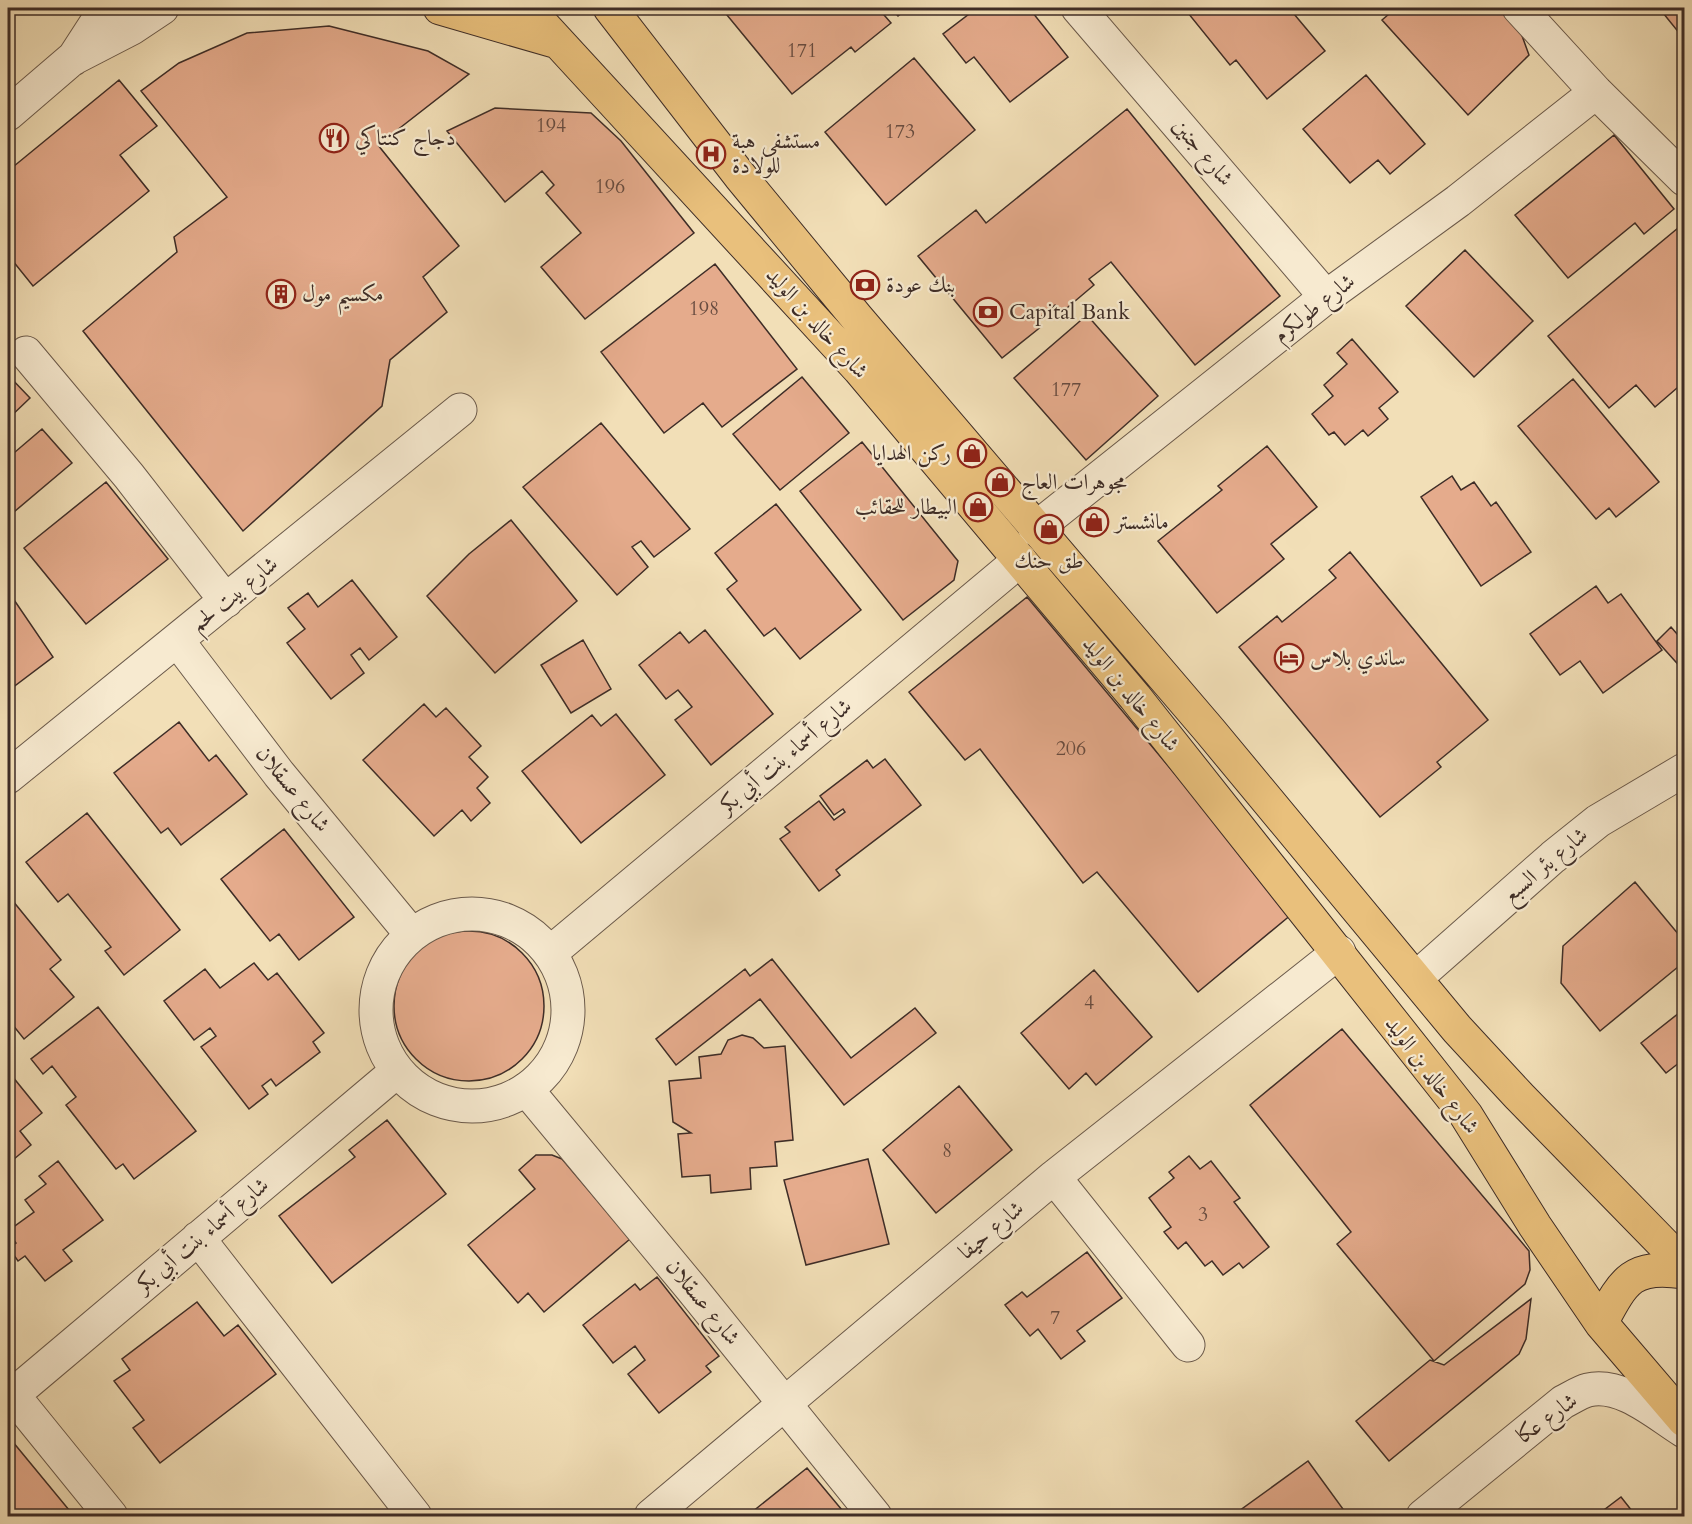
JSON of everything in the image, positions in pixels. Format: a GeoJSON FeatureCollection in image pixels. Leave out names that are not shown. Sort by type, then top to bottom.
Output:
{"type":"FeatureCollection","features":[{"type":"Feature","properties":{"kind":"main road"},"geometry":{"type":"LineString","coordinates":[[440,8],[554,41]]}},
{"type":"Feature","properties":{"kind":"main road","name":"شارع خالد بن الوليد"},"geometry":{"type":"LineString","coordinates":[[527,8],[554,41],[713,208],[859,369],[1134,697],[1466,1115],[1534,1227],[1601,1323],[1684,1420]]}},
{"type":"Feature","properties":{"kind":"main road","name":"شارع خالد بن الوليد"},"geometry":{"type":"LineString","coordinates":[[611,8],[740,176],[1035,529],[1417,977],[1457,1029],[1684,1265]]}},
{"type":"Feature","properties":{"kind":"main road"},"geometry":{"type":"LineString","coordinates":[[1601,1323],[1618,1291],[1630,1277],[1645,1270],[1662,1269],[1684,1272]]}},
{"type":"Feature","properties":{"kind":"street"},"geometry":{"type":"LineString","coordinates":[[72,59],[106,8]]}},
{"type":"Feature","properties":{"kind":"street"},"geometry":{"type":"LineString","coordinates":[[8,114],[72,59],[132,28],[162,8]]}},
{"type":"Feature","properties":{"kind":"street","name":"شارع جنين"},"geometry":{"type":"LineString","coordinates":[[1078,8],[1326,297]]}},
{"type":"Feature","properties":{"kind":"street"},"geometry":{"type":"LineString","coordinates":[[1519,8],[1596,92],[1684,180]]}},
{"type":"Feature","properties":{"kind":"street","name":"شارع طولكرم"},"geometry":{"type":"LineString","coordinates":[[1035,529],[1326,297],[1458,201],[1596,92]]}},
{"type":"Feature","properties":{"kind":"street"},"geometry":{"type":"LineString","coordinates":[[26,353],[129,476],[226,601]]}},
{"type":"Feature","properties":{"kind":"street","name":"شارع بيت لحم"},"geometry":{"type":"LineString","coordinates":[[8,777],[460,410]]}},
{"type":"Feature","properties":{"kind":"street","name":"شارع أسماء بنت أبي بكر"},"geometry":{"type":"LineString","coordinates":[[550,952],[1020,560]]}},
{"type":"Feature","properties":{"kind":"street","name":"شارع عسقلان"},"geometry":{"type":"LineString","coordinates":[[177,640],[279,774],[412,935]]}},
{"type":"Feature","properties":{"kind":"street","name":"شارع بئر السبع"},"geometry":{"type":"LineString","coordinates":[[1417,977],[1545,864],[1598,821],[1684,770]]}},
{"type":"Feature","properties":{"kind":"street"},"geometry":{"type":"LineString","coordinates":[[485,915],[521,927],[550,952],[566,988],[568,1026],[554,1062],[527,1090],[494,1104],[458,1106],[424,1094],[397,1071],[382,1045],[375,1015],[377,995],[391,957],[412,935],[446,917],[485,915]]}},
{"type":"Feature","properties":{"kind":"street","name":"شارع حيفا"},"geometry":{"type":"LineString","coordinates":[[651,1516],[1054,1177],[1338,952]]}},
{"type":"Feature","properties":{"kind":"street","name":"شارع أسماء بنت أبي بكر"},"geometry":{"type":"LineString","coordinates":[[9,1394],[397,1071]]}},
{"type":"Feature","properties":{"kind":"street","name":"شارع عسقلان"},"geometry":{"type":"LineString","coordinates":[[527,1090],[875,1516]]}},
{"type":"Feature","properties":{"kind":"street"},"geometry":{"type":"LineString","coordinates":[[1054,1177],[1188,1345]]}},
{"type":"Feature","properties":{"kind":"street"},"geometry":{"type":"LineString","coordinates":[[198,1238],[415,1516]]}},
{"type":"Feature","properties":{"kind":"street","name":"شارع عكا"},"geometry":{"type":"LineString","coordinates":[[1423,1516],[1563,1402],[1589,1390],[1610,1390],[1632,1398],[1684,1431]]}},
{"type":"Feature","properties":{"kind":"street"},"geometry":{"type":"LineString","coordinates":[[9,1394],[111,1516]]}},
{"type":"Feature","properties":{"kind":"building"},"geometry":{"type":"Polygon","coordinates":[[[8,8],[15,12],[8,19],[8,8]]]}},
{"type":"Feature","properties":{"kind":"building"},"geometry":{"type":"Polygon","coordinates":[[[878,8],[891,23],[855,52],[851,47],[792,94],[722,9],[878,8]]]}},
{"type":"Feature","properties":{"kind":"building"},"geometry":{"type":"Polygon","coordinates":[[[891,8],[908,8],[898,16],[891,8]]]}},
{"type":"Feature","properties":{"kind":"building"},"geometry":{"type":"Polygon","coordinates":[[[977,8],[1029,8],[1068,57],[1010,102],[974,57],[966,63],[943,34],[977,8]]]}},
{"type":"Feature","properties":{"kind":"building"},"geometry":{"type":"Polygon","coordinates":[[[1195,8],[1289,8],[1325,51],[1267,99],[1236,60],[1230,65],[1188,13],[1195,8]]]}},
{"type":"Feature","properties":{"kind":"building"},"geometry":{"type":"Polygon","coordinates":[[[1396,8],[1498,8],[1521,33],[1529,55],[1468,115],[1382,20],[1396,8]]]}},
{"type":"Feature","properties":{"kind":"building"},"geometry":{"type":"Polygon","coordinates":[[[1659,8],[1684,8],[1684,39],[1659,8]]]}},
{"type":"Feature","properties":{"kind":"building","name":"مكسيم مول"},"geometry":{"type":"Polygon","coordinates":[[[329,26],[428,51],[469,74],[378,145],[459,246],[423,277],[447,312],[390,360],[382,406],[243,531],[83,331],[177,252],[174,237],[227,197],[141,91],[179,63],[247,33],[329,26]]]}},
{"type":"Feature","properties":{"kind":"building"},"geometry":{"type":"Polygon","coordinates":[[[914,58],[975,130],[886,205],[825,132],[914,58]]]}},
{"type":"Feature","properties":{"kind":"building"},"geometry":{"type":"Polygon","coordinates":[[[1366,75],[1425,144],[1390,174],[1378,160],[1350,183],[1303,129],[1366,75]]]}},
{"type":"Feature","properties":{"kind":"building"},"geometry":{"type":"Polygon","coordinates":[[[119,80],[157,126],[120,155],[149,191],[33,286],[8,255],[8,171],[119,80]]]}},
{"type":"Feature","properties":{"kind":"building"},"geometry":{"type":"Polygon","coordinates":[[[495,108],[591,113],[621,141],[694,233],[585,319],[541,267],[581,233],[546,193],[554,185],[542,171],[505,202],[447,131],[495,108]]]}},
{"type":"Feature","properties":{"kind":"building"},"geometry":{"type":"Polygon","coordinates":[[[1127,109],[1280,296],[1195,365],[1111,262],[1089,279],[1094,285],[1061,313],[1055,305],[1037,320],[1042,326],[1002,358],[918,256],[976,210],[986,223],[1127,109]]]}},
{"type":"Feature","properties":{"kind":"building"},"geometry":{"type":"Polygon","coordinates":[[[1614,135],[1674,209],[1644,234],[1635,223],[1568,278],[1515,215],[1614,135]]]}},
{"type":"Feature","properties":{"kind":"building"},"geometry":{"type":"Polygon","coordinates":[[[1684,223],[1684,382],[1655,407],[1636,385],[1609,408],[1548,336],[1684,223]]]}},
{"type":"Feature","properties":{"kind":"building"},"geometry":{"type":"Polygon","coordinates":[[[1465,250],[1533,321],[1474,377],[1406,306],[1465,250]]]}},
{"type":"Feature","properties":{"kind":"building"},"geometry":{"type":"Polygon","coordinates":[[[715,264],[797,369],[722,427],[703,403],[664,433],[601,352],[715,264]]]}},
{"type":"Feature","properties":{"kind":"building"},"geometry":{"type":"Polygon","coordinates":[[[1087,315],[1158,396],[1086,460],[1014,378],[1087,315]]]}},
{"type":"Feature","properties":{"kind":"building"},"geometry":{"type":"Polygon","coordinates":[[[1352,339],[1398,392],[1379,408],[1388,419],[1368,436],[1363,430],[1345,445],[1334,432],[1329,435],[1312,414],[1333,396],[1324,385],[1347,364],[1337,353],[1352,339]]]}},
{"type":"Feature","properties":{"kind":"building"},"geometry":{"type":"Polygon","coordinates":[[[8,375],[30,398],[8,419],[8,375]]]}},
{"type":"Feature","properties":{"kind":"building"},"geometry":{"type":"Polygon","coordinates":[[[802,377],[849,433],[780,490],[733,434],[802,377]]]}},
{"type":"Feature","properties":{"kind":"building"},"geometry":{"type":"Polygon","coordinates":[[[1573,379],[1659,482],[1616,517],[1609,508],[1596,519],[1518,426],[1573,379]]]}},
{"type":"Feature","properties":{"kind":"building"},"geometry":{"type":"Polygon","coordinates":[[[601,423],[690,529],[654,557],[641,541],[632,547],[648,567],[617,595],[523,487],[601,423]]]}},
{"type":"Feature","properties":{"kind":"building"},"geometry":{"type":"Polygon","coordinates":[[[42,429],[72,463],[8,517],[8,458],[42,429]]]}},
{"type":"Feature","properties":{"kind":"building"},"geometry":{"type":"Polygon","coordinates":[[[862,442],[958,561],[954,580],[903,620],[800,491],[862,442]]]}},
{"type":"Feature","properties":{"kind":"building"},"geometry":{"type":"Polygon","coordinates":[[[1267,446],[1317,507],[1271,544],[1284,559],[1217,613],[1158,541],[1222,490],[1218,486],[1267,446]]]}},
{"type":"Feature","properties":{"kind":"building"},"geometry":{"type":"Polygon","coordinates":[[[1452,476],[1461,490],[1474,482],[1491,506],[1496,502],[1531,552],[1481,586],[1421,497],[1452,476]]]}},
{"type":"Feature","properties":{"kind":"building"},"geometry":{"type":"Polygon","coordinates":[[[106,482],[168,559],[86,624],[24,548],[106,482]]]}},
{"type":"Feature","properties":{"kind":"building"},"geometry":{"type":"Polygon","coordinates":[[[776,504],[861,610],[800,659],[775,628],[764,636],[727,589],[737,581],[715,553],[776,504]]]}},
{"type":"Feature","properties":{"kind":"building"},"geometry":{"type":"Polygon","coordinates":[[[511,520],[577,601],[495,673],[427,596],[469,554],[511,520]]]}},
{"type":"Feature","properties":{"kind":"building"},"geometry":{"type":"Polygon","coordinates":[[[1350,552],[1488,720],[1437,762],[1441,767],[1380,817],[1239,647],[1277,616],[1282,622],[1336,578],[1329,570],[1350,552]]]}},
{"type":"Feature","properties":{"kind":"building"},"geometry":{"type":"Polygon","coordinates":[[[352,580],[397,637],[369,660],[360,648],[351,655],[364,673],[331,699],[287,643],[305,629],[288,608],[308,593],[318,607],[352,580]]]}},
{"type":"Feature","properties":{"kind":"building"},"geometry":{"type":"Polygon","coordinates":[[[1596,586],[1608,603],[1621,594],[1662,650],[1603,693],[1580,661],[1560,675],[1530,634],[1596,586]]]}},
{"type":"Feature","properties":{"kind":"building"},"geometry":{"type":"Polygon","coordinates":[[[8,591],[53,657],[8,691],[8,591]]]}},
{"type":"Feature","properties":{"kind":"building"},"geometry":{"type":"Polygon","coordinates":[[[1027,597],[1292,914],[1198,992],[1097,872],[1083,883],[980,749],[965,760],[909,692],[1027,597]]]}},
{"type":"Feature","properties":{"kind":"building"},"geometry":{"type":"Polygon","coordinates":[[[1671,627],[1684,642],[1684,671],[1657,641],[1671,627]]]}},
{"type":"Feature","properties":{"kind":"building"},"geometry":{"type":"Polygon","coordinates":[[[705,630],[773,714],[711,765],[675,720],[692,707],[678,690],[666,699],[639,665],[680,632],[689,643],[705,630]]]}},
{"type":"Feature","properties":{"kind":"building"},"geometry":{"type":"Polygon","coordinates":[[[583,640],[611,689],[571,713],[541,665],[583,640]]]}},
{"type":"Feature","properties":{"kind":"building"},"geometry":{"type":"Polygon","coordinates":[[[424,704],[436,717],[446,708],[481,746],[469,757],[488,777],[477,788],[490,803],[471,821],[462,810],[434,836],[363,760],[424,704]]]}},
{"type":"Feature","properties":{"kind":"building"},"geometry":{"type":"Polygon","coordinates":[[[616,714],[665,775],[581,843],[522,771],[592,715],[601,726],[616,714]]]}},
{"type":"Feature","properties":{"kind":"building"},"geometry":{"type":"Polygon","coordinates":[[[179,722],[209,761],[216,755],[247,794],[181,845],[168,828],[161,833],[114,773],[179,722]]]}},
{"type":"Feature","properties":{"kind":"building"},"geometry":{"type":"Polygon","coordinates":[[[885,759],[921,805],[836,870],[840,875],[819,891],[780,839],[790,832],[785,827],[819,801],[834,820],[845,812],[843,809],[834,815],[820,796],[867,760],[873,768],[885,759]]]}},
{"type":"Feature","properties":{"kind":"building"},"geometry":{"type":"Polygon","coordinates":[[[87,813],[180,930],[124,975],[105,951],[111,947],[68,894],[58,902],[26,862],[87,813]]]}},
{"type":"Feature","properties":{"kind":"building"},"geometry":{"type":"Polygon","coordinates":[[[284,829],[354,917],[299,960],[279,934],[270,941],[221,879],[284,829]]]}},
{"type":"Feature","properties":{"kind":"building"},"geometry":{"type":"Polygon","coordinates":[[[1635,882],[1684,941],[1684,962],[1600,1031],[1561,983],[1563,946],[1635,882]]]}},
{"type":"Feature","properties":{"kind":"building"},"geometry":{"type":"Polygon","coordinates":[[[8,895],[61,960],[50,969],[74,997],[24,1039],[8,1019],[8,895]]]}},
{"type":"Feature","properties":{"kind":"building"},"geometry":{"type":"Polygon","coordinates":[[[469,931],[498,937],[522,953],[538,977],[544,1006],[538,1035],[522,1059],[498,1075],[469,1081],[440,1075],[416,1059],[400,1035],[394,1006],[400,977],[416,953],[440,937],[469,931]]]}},
{"type":"Feature","properties":{"kind":"building"},"geometry":{"type":"Polygon","coordinates":[[[772,959],[851,1058],[915,1008],[936,1033],[844,1105],[760,999],[676,1065],[656,1039],[745,969],[750,976],[772,959]]]}},
{"type":"Feature","properties":{"kind":"building"},"geometry":{"type":"Polygon","coordinates":[[[254,963],[268,980],[277,973],[324,1033],[313,1042],[320,1052],[276,1086],[271,1079],[262,1086],[268,1094],[249,1109],[201,1047],[216,1036],[210,1028],[194,1040],[164,1001],[205,969],[220,988],[254,963]]]}},
{"type":"Feature","properties":{"kind":"building"},"geometry":{"type":"Polygon","coordinates":[[[1094,970],[1152,1037],[1096,1085],[1086,1073],[1069,1089],[1021,1033],[1094,970]]]}},
{"type":"Feature","properties":{"kind":"building"},"geometry":{"type":"Polygon","coordinates":[[[98,1007],[196,1131],[134,1179],[123,1164],[116,1169],[66,1105],[76,1097],[52,1066],[43,1074],[31,1059],[98,1007]]]}},
{"type":"Feature","properties":{"kind":"building"},"geometry":{"type":"Polygon","coordinates":[[[1684,1009],[1684,1059],[1666,1073],[1641,1043],[1684,1009]]]}},
{"type":"Feature","properties":{"kind":"building"},"geometry":{"type":"Polygon","coordinates":[[[1342,1029],[1529,1251],[1530,1270],[1525,1284],[1434,1361],[1337,1244],[1351,1232],[1250,1105],[1342,1029]]]}},
{"type":"Feature","properties":{"kind":"building"},"geometry":{"type":"Polygon","coordinates":[[[742,1035],[753,1038],[764,1048],[785,1046],[793,1140],[775,1142],[777,1166],[750,1168],[751,1189],[711,1193],[710,1175],[682,1177],[678,1134],[691,1133],[673,1122],[669,1081],[701,1078],[699,1057],[721,1054],[728,1040],[742,1035]]]}},
{"type":"Feature","properties":{"kind":"building"},"geometry":{"type":"Polygon","coordinates":[[[8,1071],[42,1113],[20,1131],[31,1145],[8,1164],[8,1071]]]}},
{"type":"Feature","properties":{"kind":"building"},"geometry":{"type":"Polygon","coordinates":[[[959,1086],[1012,1150],[936,1213],[883,1150],[959,1086]]]}},
{"type":"Feature","properties":{"kind":"building"},"geometry":{"type":"Polygon","coordinates":[[[387,1120],[446,1194],[332,1283],[279,1216],[355,1157],[349,1150],[387,1120]]]}},
{"type":"Feature","properties":{"kind":"building"},"geometry":{"type":"Polygon","coordinates":[[[536,1155],[552,1155],[562,1159],[630,1239],[544,1312],[528,1293],[518,1303],[468,1245],[535,1189],[519,1170],[536,1155]]]}},
{"type":"Feature","properties":{"kind":"building"},"geometry":{"type":"Polygon","coordinates":[[[1189,1156],[1200,1169],[1211,1161],[1240,1198],[1234,1202],[1269,1247],[1243,1268],[1239,1263],[1223,1275],[1212,1261],[1205,1266],[1186,1242],[1178,1249],[1164,1232],[1171,1227],[1149,1198],[1174,1178],[1169,1172],[1189,1156]]]}},
{"type":"Feature","properties":{"kind":"building"},"geometry":{"type":"Polygon","coordinates":[[[868,1159],[889,1244],[806,1265],[784,1180],[868,1159]]]}},
{"type":"Feature","properties":{"kind":"building"},"geometry":{"type":"Polygon","coordinates":[[[58,1161],[103,1220],[63,1250],[72,1261],[45,1281],[25,1256],[18,1261],[9,1248],[16,1243],[8,1231],[34,1212],[25,1200],[46,1184],[39,1176],[58,1161]]]}},
{"type":"Feature","properties":{"kind":"building"},"geometry":{"type":"Polygon","coordinates":[[[1087,1252],[1122,1298],[1077,1331],[1085,1341],[1061,1359],[1038,1329],[1030,1336],[1005,1305],[1022,1292],[1027,1297],[1087,1252]]]}},
{"type":"Feature","properties":{"kind":"building"},"geometry":{"type":"Polygon","coordinates":[[[657,1277],[719,1356],[706,1366],[711,1372],[659,1413],[628,1374],[645,1360],[635,1346],[613,1363],[583,1325],[635,1284],[640,1290],[657,1277]]]}},
{"type":"Feature","properties":{"kind":"building"},"geometry":{"type":"Polygon","coordinates":[[[1531,1299],[1526,1339],[1519,1354],[1389,1461],[1356,1421],[1430,1360],[1444,1365],[1531,1299]]]}},
{"type":"Feature","properties":{"kind":"building"},"geometry":{"type":"Polygon","coordinates":[[[197,1302],[224,1336],[238,1325],[276,1374],[160,1463],[133,1428],[144,1420],[114,1381],[130,1370],[122,1359],[197,1302]]]}},
{"type":"Feature","properties":{"kind":"building"},"geometry":{"type":"Polygon","coordinates":[[[8,1436],[74,1516],[8,1516],[8,1436]]]}},
{"type":"Feature","properties":{"kind":"building"},"geometry":{"type":"Polygon","coordinates":[[[1308,1461],[1343,1509],[1333,1516],[1232,1516],[1308,1461]]]}},
{"type":"Feature","properties":{"kind":"building"},"geometry":{"type":"Polygon","coordinates":[[[807,1468],[847,1516],[747,1516],[807,1468]]]}},
{"type":"Feature","properties":{"kind":"building"},"geometry":{"type":"Polygon","coordinates":[[[1621,1497],[1636,1516],[1596,1516],[1621,1497]]]}},
{"type":"Feature","properties":{"kind":"place","name":"دجاج كنتاكي"},"geometry":{"type":"Point","coordinates":[334,138]}},
{"type":"Feature","properties":{"kind":"place","name":"مستشفى هبة للولادة"},"geometry":{"type":"Point","coordinates":[711,154]}},
{"type":"Feature","properties":{"kind":"place","name":"بنك عودة"},"geometry":{"type":"Point","coordinates":[865,285]}},
{"type":"Feature","properties":{"kind":"place","name":"مكسيم مول"},"geometry":{"type":"Point","coordinates":[281,294]}},
{"type":"Feature","properties":{"kind":"place","name":"Capital Bank"},"geometry":{"type":"Point","coordinates":[988,312]}},
{"type":"Feature","properties":{"kind":"place","name":"ركن الهدايا"},"geometry":{"type":"Point","coordinates":[972,453]}},
{"type":"Feature","properties":{"kind":"place","name":"مجوهرات العاج"},"geometry":{"type":"Point","coordinates":[1000,482]}},
{"type":"Feature","properties":{"kind":"place","name":"البيطار للحقائب"},"geometry":{"type":"Point","coordinates":[978,507]}},
{"type":"Feature","properties":{"kind":"place","name":"مانشستر"},"geometry":{"type":"Point","coordinates":[1094,522]}},
{"type":"Feature","properties":{"kind":"place","name":"طق حنك"},"geometry":{"type":"Point","coordinates":[1049,529]}},
{"type":"Feature","properties":{"kind":"place","name":"ساندي بلاس"},"geometry":{"type":"Point","coordinates":[1289,658]}}]}
